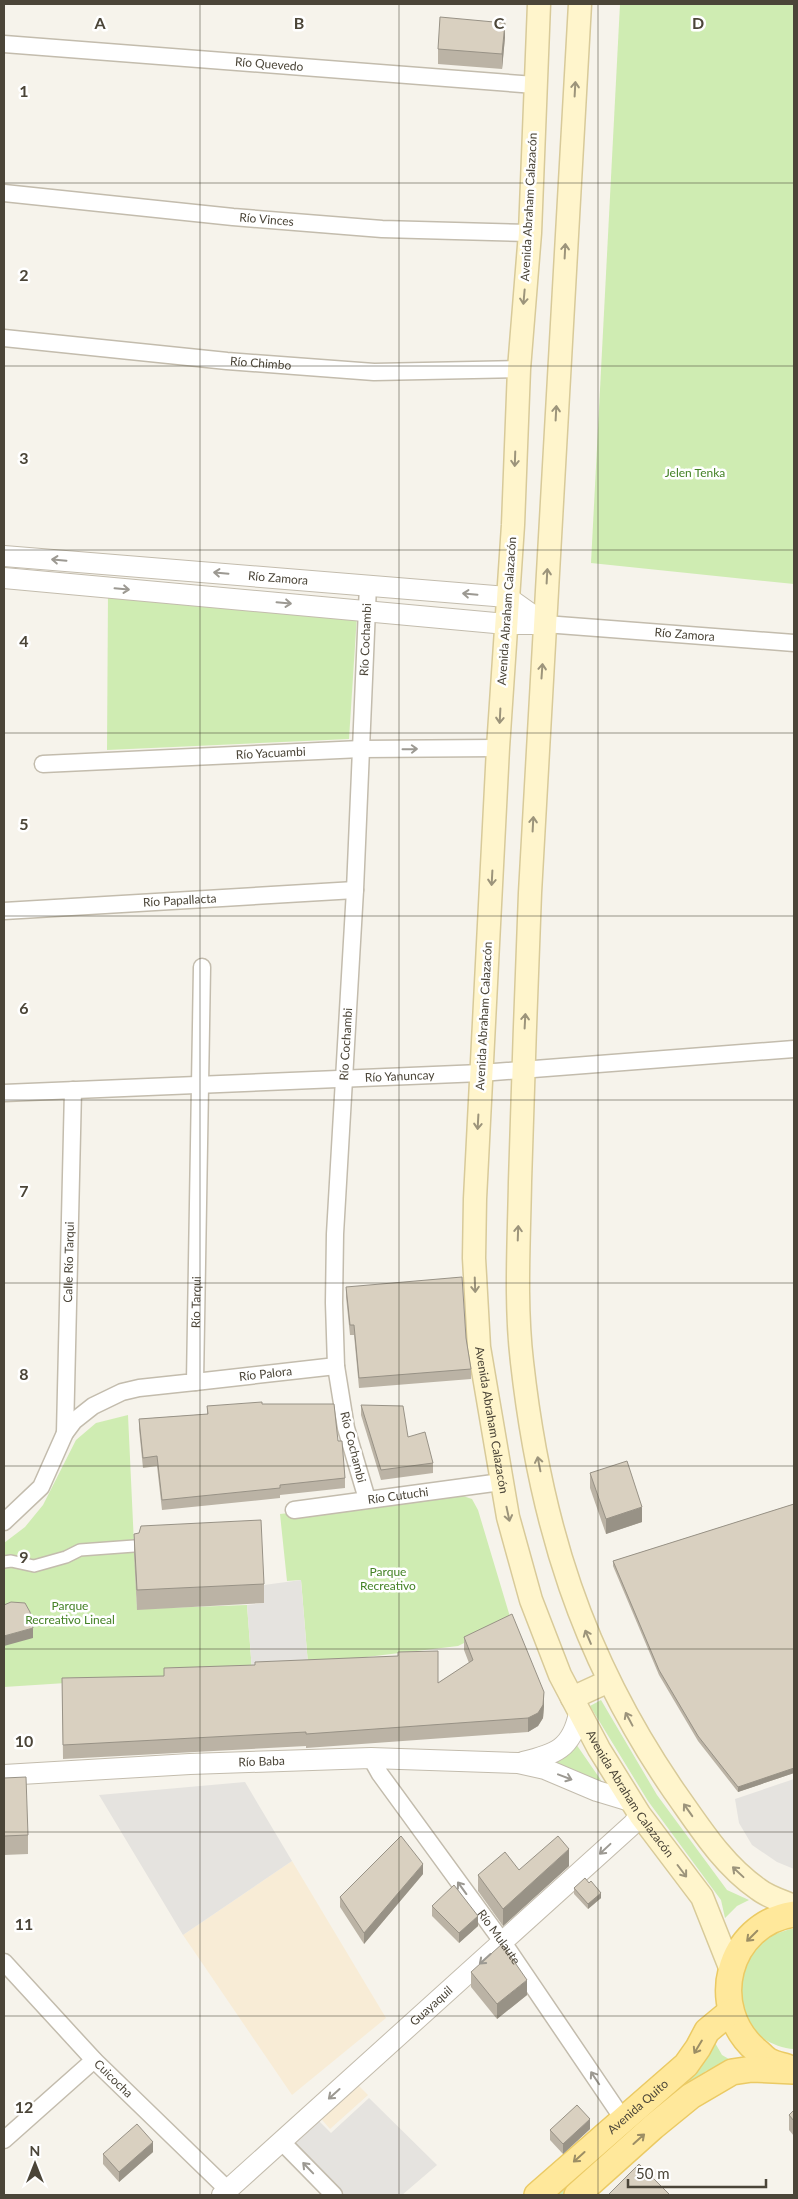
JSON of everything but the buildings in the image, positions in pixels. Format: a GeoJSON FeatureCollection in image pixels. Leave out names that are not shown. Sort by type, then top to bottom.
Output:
{"type":"FeatureCollection","features":[{"type":"Feature","properties":{"kind":"main road","name":"Avenida Abraham Calazacón"},"geometry":{"type":"LineString","coordinates":[[539,4],[530,233],[519,369],[475,1199],[475,1299],[479,1347],[508,1518],[531,1600],[560,1675],[635,1808],[702,1897],[731,1970]]}},
{"type":"Feature","properties":{"kind":"main road"},"geometry":{"type":"LineString","coordinates":[[580,4],[538,718],[522,1070],[517,1269],[519,1324],[526,1396],[548,1509],[563,1569],[588,1637],[609,1681],[651,1757],[716,1850],[760,1891],[794,1906]]}},
{"type":"Feature","properties":{"kind":"main road"},"geometry":{"type":"LineString","coordinates":[[576,1706],[609,1681]]}},
{"type":"Feature","properties":{"kind":"main road"},"geometry":{"type":"LineString","coordinates":[[794,1914],[784,1916],[760,1928],[742,1946],[731,1970],[727,1991],[730,2012],[745,2040],[769,2061],[794,2070]]}},
{"type":"Feature","properties":{"kind":"main road","name":"Avenida Quito"},"geometry":{"type":"LineString","coordinates":[[537,2195],[686,2065],[707,2031],[730,2012]]}},
{"type":"Feature","properties":{"kind":"main road","name":"Avenida Quito"},"geometry":{"type":"LineString","coordinates":[[577,2195],[653,2127],[691,2096],[732,2072],[752,2069],[794,2070]]}},
{"type":"Feature","properties":{"kind":"street","name":"Río Quevedo"},"geometry":{"type":"LineString","coordinates":[[4,44],[535,85]]}},
{"type":"Feature","properties":{"kind":"street","name":"Río Vinces"},"geometry":{"type":"LineString","coordinates":[[4,193],[232,217],[373,228],[530,233]]}},
{"type":"Feature","properties":{"kind":"street","name":"Río Chimbo"},"geometry":{"type":"LineString","coordinates":[[4,338],[227,361],[374,372],[519,369]]}},
{"type":"Feature","properties":{"kind":"street","name":"Río Zamora"},"geometry":{"type":"LineString","coordinates":[[4,556],[507,597]]}},
{"type":"Feature","properties":{"kind":"street","name":"Río Zamora"},"geometry":{"type":"LineString","coordinates":[[4,578],[506,624],[545,624],[794,642]]}},
{"type":"Feature","properties":{"kind":"street","name":"Río Cochambi"},"geometry":{"type":"LineString","coordinates":[[367,1499],[346,1428],[336,1366],[335,1234],[355,890],[368,586]]}},
{"type":"Feature","properties":{"kind":"street"},"geometry":{"type":"LineString","coordinates":[[507,597],[545,624]]}},
{"type":"Feature","properties":{"kind":"street","name":"Río Yacuambi"},"geometry":{"type":"LineString","coordinates":[[43,764],[361,749],[498,748]]}},
{"type":"Feature","properties":{"kind":"street","name":"Río Papallacta"},"geometry":{"type":"LineString","coordinates":[[4,912],[355,890]]}},
{"type":"Feature","properties":{"kind":"street","name":"Río Tarqui"},"geometry":{"type":"LineString","coordinates":[[195,1382],[202,967]]}},
{"type":"Feature","properties":{"kind":"street","name":"Río Yanuncay"},"geometry":{"type":"LineString","coordinates":[[4,1093],[481,1074],[794,1049]]}},
{"type":"Feature","properties":{"kind":"street","name":"Calle Río Tarqui"},"geometry":{"type":"LineString","coordinates":[[64,1433],[74,1090]]}},
{"type":"Feature","properties":{"kind":"street","name":"Río Palora"},"geometry":{"type":"LineString","coordinates":[[195,1382],[336,1366]]}},
{"type":"Feature","properties":{"kind":"street"},"geometry":{"type":"LineString","coordinates":[[4,1522],[41,1487],[64,1433],[74,1421],[93,1406],[122,1392],[138,1388],[195,1382]]}},
{"type":"Feature","properties":{"kind":"street","name":"Río Cutuchi"},"geometry":{"type":"LineString","coordinates":[[294,1510],[501,1482]]}},
{"type":"Feature","properties":{"kind":"street"},"geometry":{"type":"LineString","coordinates":[[4,1562],[11,1561],[34,1566],[66,1558],[80,1550],[134,1546]]}},
{"type":"Feature","properties":{"kind":"street","name":"Río Baba"},"geometry":{"type":"LineString","coordinates":[[518,1763],[557,1752],[565,1745],[575,1729],[576,1706]]}},
{"type":"Feature","properties":{"kind":"street","name":"Río Baba"},"geometry":{"type":"LineString","coordinates":[[4,1775],[190,1764],[371,1758],[518,1763],[545,1769],[635,1808]]}},
{"type":"Feature","properties":{"kind":"street","name":"Río Mulaute"},"geometry":{"type":"LineString","coordinates":[[371,1758],[380,1774],[502,1944],[623,2119]]}},
{"type":"Feature","properties":{"kind":"street","name":"Guayaquil"},"geometry":{"type":"LineString","coordinates":[[225,2193],[633,1824],[635,1808]]}},
{"type":"Feature","properties":{"kind":"street","name":"Cuicocha"},"geometry":{"type":"LineString","coordinates":[[4,1962],[94,2060],[225,2193]]}},
{"type":"Feature","properties":{"kind":"street"},"geometry":{"type":"LineString","coordinates":[[4,2140],[94,2060]]}},
{"type":"Feature","properties":{"kind":"street"},"geometry":{"type":"LineString","coordinates":[[281,2141],[334,2195]]}},
{"type":"Feature","properties":{"kind":"shaded area"},"geometry":{"type":"Polygon","coordinates":[[[301,1580],[308,1664],[252,1671],[247,1605],[264,1603],[264,1585],[301,1580]]]}},
{"type":"Feature","properties":{"kind":"shaded area"},"geometry":{"type":"Polygon","coordinates":[[[794,1779],[794,1869],[777,1862],[752,1845],[739,1823],[735,1799],[794,1779]]]}},
{"type":"Feature","properties":{"kind":"shaded area"},"geometry":{"type":"Polygon","coordinates":[[[245,1782],[292,1861],[183,1935],[99,1795],[245,1782]]]}},
{"type":"Feature","properties":{"kind":"shaded area"},"geometry":{"type":"Polygon","coordinates":[[[292,1861],[386,2018],[292,2095],[183,1935],[292,1861]]]}},
{"type":"Feature","properties":{"kind":"shaded area"},"geometry":{"type":"Polygon","coordinates":[[[354,2081],[368,2095],[330,2129],[317,2114],[354,2081]]]}},
{"type":"Feature","properties":{"kind":"shaded area"},"geometry":{"type":"Polygon","coordinates":[[[369,2098],[437,2165],[402,2195],[339,2195],[287,2141],[314,2116],[331,2133],[369,2098]]]}},
{"type":"Feature","properties":{"kind":"green space","name":"Jelen Tenka"},"geometry":{"type":"Polygon","coordinates":[[[620,4],[794,4],[794,584],[591,563],[620,4]]]}},
{"type":"Feature","properties":{"kind":"green space"},"geometry":{"type":"Polygon","coordinates":[[[108,593],[357,615],[349,739],[107,750],[108,593]]]}},
{"type":"Feature","properties":{"kind":"green space","name":"Parque Recreativo Lineal"},"geometry":{"type":"Polygon","coordinates":[[[128,1415],[137,1609],[247,1605],[252,1671],[4,1687],[4,1543],[25,1527],[43,1505],[76,1440],[96,1423],[128,1415]]]}},
{"type":"Feature","properties":{"kind":"green space","name":"Parque Recreativo"},"geometry":{"type":"Polygon","coordinates":[[[460,1495],[472,1499],[478,1510],[511,1620],[458,1646],[308,1664],[301,1580],[287,1581],[280,1514],[460,1495]]]}},
{"type":"Feature","properties":{"kind":"green space"},"geometry":{"type":"Polygon","coordinates":[[[601,1700],[657,1795],[727,1890],[749,1900],[737,1906],[725,1918],[721,1900],[648,1801],[590,1706],[601,1700]]]}},
{"type":"Feature","properties":{"kind":"green space"},"geometry":{"type":"Polygon","coordinates":[[[576,1744],[605,1786],[553,1763],[567,1756],[576,1744]]]}},
{"type":"Feature","properties":{"kind":"green space"},"geometry":{"type":"Polygon","coordinates":[[[794,1929],[794,2049],[777,2045],[760,2036],[747,2023],[740,2006],[741,1978],[750,1952],[766,1938],[794,1929]]]}},
{"type":"Feature","properties":{"kind":"green space"},"geometry":{"type":"Polygon","coordinates":[[[714,2041],[722,2055],[734,2062],[706,2071],[565,2195],[556,2195],[701,2067],[714,2041]]]}}]}
